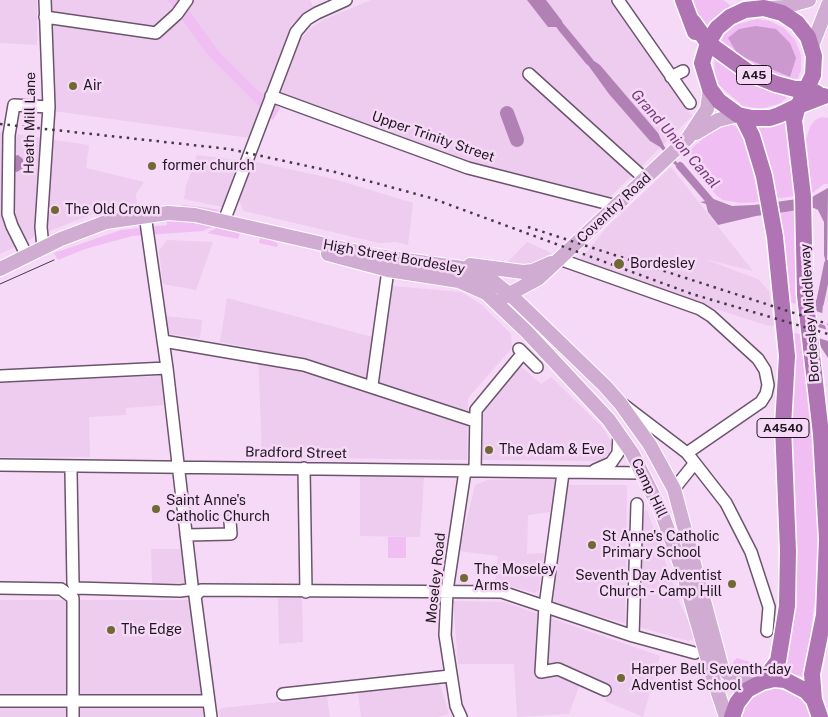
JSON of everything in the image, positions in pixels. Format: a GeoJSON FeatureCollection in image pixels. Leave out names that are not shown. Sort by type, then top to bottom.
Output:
{"type":"FeatureCollection","features":[{"type":"Feature","properties":{"kind":"highway","name":"A4540"},"geometry":{"type":"LineString","coordinates":[[683,0],[693,22],[710,89],[724,107],[740,115]]}},
{"type":"Feature","properties":{"kind":"highway"},"geometry":{"type":"LineString","coordinates":[[702,63],[708,43],[723,22],[752,6],[782,13],[797,23],[812,48],[818,64],[828,74]]}},
{"type":"Feature","properties":{"kind":"highway","name":"A45"},"geometry":{"type":"LineString","coordinates":[[693,22],[708,43],[751,74],[776,84],[795,89],[808,89],[826,96]]}},
{"type":"Feature","properties":{"kind":"highway","name":"A4540"},"geometry":{"type":"LineString","coordinates":[[798,106],[808,89],[814,70],[812,48]]}},
{"type":"Feature","properties":{"kind":"highway","name":"A45"},"geometry":{"type":"LineString","coordinates":[[798,106],[826,96]]}},
{"type":"Feature","properties":{"kind":"highway"},"geometry":{"type":"LineString","coordinates":[[740,115],[752,118],[770,118],[798,106]]}},
{"type":"Feature","properties":{"kind":"highway","name":"Bordesley Middleway"},"geometry":{"type":"LineString","coordinates":[[798,106],[794,120],[803,196],[805,295],[821,434],[826,503],[827,584],[824,615],[812,674],[819,711]]}},
{"type":"Feature","properties":{"kind":"highway","name":"Bordesley Middleway"},"geometry":{"type":"LineString","coordinates":[[732,717],[737,703],[778,661],[787,606],[788,551],[783,426],[787,356],[775,237],[764,176],[752,136],[740,115]]}},
{"type":"Feature","properties":{"kind":"highway"},"geometry":{"type":"LineString","coordinates":[[758,683],[785,680],[806,691],[819,711]]}},
{"type":"Feature","properties":{"kind":"main road"},"geometry":{"type":"LineString","coordinates":[[752,6],[784,7],[809,0]]}},
{"type":"Feature","properties":{"kind":"main road"},"geometry":{"type":"LineString","coordinates":[[812,48],[828,5]]}},
{"type":"Feature","properties":{"kind":"main road","name":"Coventry Road"},"geometry":{"type":"LineString","coordinates":[[683,143],[707,109],[710,89]]}},
{"type":"Feature","properties":{"kind":"main road","name":"Coventry Road"},"geometry":{"type":"LineString","coordinates":[[530,313],[528,293],[539,278],[559,259],[683,143],[718,120],[740,115]]}},
{"type":"Feature","properties":{"kind":"main road","name":"High Street Bordesley"},"geometry":{"type":"LineString","coordinates":[[0,269],[43,248],[108,221],[145,215],[179,214],[224,221],[371,254],[476,272],[509,294]]}},
{"type":"Feature","properties":{"kind":"main road","name":"High Street Bordesley"},"geometry":{"type":"LineString","coordinates":[[274,233],[289,244],[388,270],[459,281],[486,293],[496,301]]}},
{"type":"Feature","properties":{"kind":"main road"},"geometry":{"type":"LineString","coordinates":[[444,265],[464,264],[523,272],[540,268],[559,259]]}},
{"type":"Feature","properties":{"kind":"main road","name":"Coventry Road"},"geometry":{"type":"LineString","coordinates":[[496,301],[539,278]]}},
{"type":"Feature","properties":{"kind":"main road","name":"Camp Hill"},"geometry":{"type":"LineString","coordinates":[[509,294],[620,403],[661,464],[674,488],[722,668],[732,678],[758,683]]}},
{"type":"Feature","properties":{"kind":"main road","name":"Camp Hill"},"geometry":{"type":"LineString","coordinates":[[496,301],[588,397],[619,434],[643,473],[661,510],[682,569],[712,678],[726,717]]}},
{"type":"Feature","properties":{"kind":"main road"},"geometry":{"type":"LineString","coordinates":[[643,473],[661,464]]}},
{"type":"Feature","properties":{"kind":"street","name":"Heath Mill Lane"},"geometry":{"type":"LineString","coordinates":[[43,248],[41,227],[49,107],[45,0]]}},
{"type":"Feature","properties":{"kind":"street"},"geometry":{"type":"LineString","coordinates":[[45,17],[156,33],[177,14],[187,0]]}},
{"type":"Feature","properties":{"kind":"street"},"geometry":{"type":"LineString","coordinates":[[224,221],[299,27],[327,4],[346,0]]}},
{"type":"Feature","properties":{"kind":"street"},"geometry":{"type":"LineString","coordinates":[[618,0],[690,103]]}},
{"type":"Feature","properties":{"kind":"street"},"geometry":{"type":"LineString","coordinates":[[671,77],[684,71]]}},
{"type":"Feature","properties":{"kind":"street"},"geometry":{"type":"LineString","coordinates":[[529,74],[645,179]]}},
{"type":"Feature","properties":{"kind":"street","name":"Upper Trinity Street"},"geometry":{"type":"LineString","coordinates":[[271,96],[468,168],[616,206]]}},
{"type":"Feature","properties":{"kind":"street"},"geometry":{"type":"LineString","coordinates":[[27,256],[8,214],[9,135],[14,105],[49,107]]}},
{"type":"Feature","properties":{"kind":"street"},"geometry":{"type":"LineString","coordinates":[[145,215],[167,368],[186,535],[211,717]]}},
{"type":"Feature","properties":{"kind":"street"},"geometry":{"type":"LineString","coordinates":[[559,259],[700,309],[711,316],[758,359],[765,370],[768,385],[766,394],[761,402],[687,454]]}},
{"type":"Feature","properties":{"kind":"street"},"geometry":{"type":"LineString","coordinates":[[372,385],[388,270]]}},
{"type":"Feature","properties":{"kind":"street"},"geometry":{"type":"LineString","coordinates":[[162,341],[304,365],[372,385],[476,421],[476,410],[521,350],[537,367]]}},
{"type":"Feature","properties":{"kind":"street"},"geometry":{"type":"LineString","coordinates":[[0,376],[167,368]]}},
{"type":"Feature","properties":{"kind":"street"},"geometry":{"type":"LineString","coordinates":[[620,403],[687,454],[726,503],[751,552],[769,607],[766,624]]}},
{"type":"Feature","properties":{"kind":"street","name":"Moseley Road"},"geometry":{"type":"LineString","coordinates":[[461,717],[456,706],[450,676],[445,635],[447,591],[470,471],[476,421]]}},
{"type":"Feature","properties":{"kind":"street","name":"Bradford Street"},"geometry":{"type":"LineString","coordinates":[[592,472],[611,462],[616,456],[620,444],[619,434]]}},
{"type":"Feature","properties":{"kind":"street"},"geometry":{"type":"LineString","coordinates":[[821,434],[828,450]]}},
{"type":"Feature","properties":{"kind":"street"},"geometry":{"type":"LineString","coordinates":[[674,488],[694,464]]}},
{"type":"Feature","properties":{"kind":"street","name":"Bradford Street"},"geometry":{"type":"LineString","coordinates":[[0,465],[643,473]]}},
{"type":"Feature","properties":{"kind":"street"},"geometry":{"type":"LineString","coordinates":[[72,466],[73,717]]}},
{"type":"Feature","properties":{"kind":"street"},"geometry":{"type":"LineString","coordinates":[[304,468],[306,592]]}},
{"type":"Feature","properties":{"kind":"street"},"geometry":{"type":"LineString","coordinates":[[563,473],[545,606],[542,672],[558,669],[605,690]]}},
{"type":"Feature","properties":{"kind":"street"},"geometry":{"type":"LineString","coordinates":[[633,636],[637,504]]}},
{"type":"Feature","properties":{"kind":"street"},"geometry":{"type":"LineString","coordinates":[[186,535],[231,534],[230,521]]}},
{"type":"Feature","properties":{"kind":"street"},"geometry":{"type":"LineString","coordinates":[[0,588],[61,589],[72,591],[502,592],[633,636],[695,653]]}},
{"type":"Feature","properties":{"kind":"street"},"geometry":{"type":"LineString","coordinates":[[283,694],[450,676]]}},
{"type":"Feature","properties":{"kind":"street"},"geometry":{"type":"LineString","coordinates":[[0,701],[208,701]]}},
{"type":"Feature","properties":{"kind":"shaded area"},"geometry":{"type":"Polygon","coordinates":[[[0,0],[37,0],[37,45],[0,43],[0,0]]]}},
{"type":"Feature","properties":{"kind":"shaded area"},"geometry":{"type":"Polygon","coordinates":[[[50,0],[310,0],[315,9],[291,24],[250,138],[53,111],[50,0]]]}},
{"type":"Feature","properties":{"kind":"shaded area"},"geometry":{"type":"Polygon","coordinates":[[[168,0],[181,0],[220,53],[253,86],[280,108],[273,120],[208,55],[168,0]]]}},
{"type":"Feature","properties":{"kind":"shaded area"},"geometry":{"type":"Polygon","coordinates":[[[371,0],[612,0],[692,116],[608,199],[572,187],[451,157],[280,94],[300,39],[311,28],[325,19],[371,0]]]}},
{"type":"Feature","properties":{"kind":"shaded area"},"geometry":{"type":"Polygon","coordinates":[[[527,0],[546,0],[562,21],[567,34],[556,27],[548,27],[527,0]]]}},
{"type":"Feature","properties":{"kind":"shaded area"},"geometry":{"type":"Polygon","coordinates":[[[686,0],[723,0],[734,8],[707,30],[686,0]]]}},
{"type":"Feature","properties":{"kind":"shaded area"},"geometry":{"type":"Polygon","coordinates":[[[757,19],[770,21],[784,28],[795,40],[801,55],[801,70],[796,83],[765,75],[718,44],[725,33],[735,25],[757,19]]]}},
{"type":"Feature","properties":{"kind":"shaded area"},"geometry":{"type":"Polygon","coordinates":[[[756,26],[776,29],[790,43],[796,58],[790,77],[738,55],[728,38],[739,29],[756,26]]]}},
{"type":"Feature","properties":{"kind":"shaded area"},"geometry":{"type":"Polygon","coordinates":[[[584,54],[600,65],[658,133],[664,146],[686,174],[673,163],[660,147],[650,141],[609,94],[588,65],[584,54]]]}},
{"type":"Feature","properties":{"kind":"shaded area"},"geometry":{"type":"Polygon","coordinates":[[[714,54],[792,92],[781,103],[761,109],[743,106],[720,86],[715,75],[714,54]]]}},
{"type":"Feature","properties":{"kind":"shaded area"},"geometry":{"type":"Polygon","coordinates":[[[822,117],[828,118],[828,184],[824,184],[810,195],[803,148],[810,127],[815,120],[822,117]]]}},
{"type":"Feature","properties":{"kind":"shaded area"},"geometry":{"type":"Polygon","coordinates":[[[787,119],[796,196],[774,199],[756,127],[774,124],[787,119]]]}},
{"type":"Feature","properties":{"kind":"shaded area"},"geometry":{"type":"Polygon","coordinates":[[[731,124],[740,129],[746,137],[759,202],[741,203],[723,200],[716,195],[698,173],[702,170],[689,151],[714,129],[731,124]]]}},
{"type":"Feature","properties":{"kind":"shaded area"},"geometry":{"type":"Polygon","coordinates":[[[0,132],[43,138],[34,237],[0,254],[0,132]]]}},
{"type":"Feature","properties":{"kind":"shaded area"},"geometry":{"type":"Polygon","coordinates":[[[54,140],[89,145],[86,168],[144,182],[136,194],[137,205],[93,214],[49,231],[47,224],[54,140]]]}},
{"type":"Feature","properties":{"kind":"shaded area"},"geometry":{"type":"Polygon","coordinates":[[[18,155],[23,159],[23,168],[17,172],[13,170],[14,156],[18,155]]]}},
{"type":"Feature","properties":{"kind":"shaded area"},"geometry":{"type":"Polygon","coordinates":[[[197,155],[239,160],[223,207],[184,199],[186,186],[197,155]]]}},
{"type":"Feature","properties":{"kind":"shaded area"},"geometry":{"type":"Polygon","coordinates":[[[252,161],[334,179],[413,203],[408,245],[396,242],[379,243],[244,211],[238,198],[252,161]]]}},
{"type":"Feature","properties":{"kind":"shaded area"},"geometry":{"type":"Polygon","coordinates":[[[671,167],[753,271],[704,259],[758,279],[769,291],[774,325],[769,326],[709,307],[578,262],[608,226],[671,167]]]}},
{"type":"Feature","properties":{"kind":"shaded area","name":"Grand Union Canal"},"geometry":{"type":"Polygon","coordinates":[[[828,188],[827,267],[824,255],[824,222],[818,210],[814,208],[756,216],[718,225],[708,212],[706,204],[700,202],[706,201],[703,195],[732,206],[754,205],[812,197],[828,188]]]}},
{"type":"Feature","properties":{"kind":"shaded area"},"geometry":{"type":"Polygon","coordinates":[[[183,205],[220,210],[214,213],[205,212],[201,208],[183,208],[183,205]]]}},
{"type":"Feature","properties":{"kind":"shaded area"},"geometry":{"type":"Polygon","coordinates":[[[799,211],[800,305],[785,301],[775,213],[799,211]]]}},
{"type":"Feature","properties":{"kind":"shaded area"},"geometry":{"type":"Polygon","coordinates":[[[194,220],[219,224],[203,231],[132,236],[85,249],[58,260],[54,253],[121,230],[167,225],[167,221],[194,220]]]}},
{"type":"Feature","properties":{"kind":"shaded area"},"geometry":{"type":"Polygon","coordinates":[[[222,225],[241,229],[238,239],[207,233],[222,225]]]}},
{"type":"Feature","properties":{"kind":"shaded area"},"geometry":{"type":"Polygon","coordinates":[[[261,233],[278,244],[277,247],[259,243],[261,233]]]}},
{"type":"Feature","properties":{"kind":"shaded area"},"geometry":{"type":"Polygon","coordinates":[[[167,240],[213,242],[196,290],[163,284],[159,251],[167,240]]]}},
{"type":"Feature","properties":{"kind":"shaded area"},"geometry":{"type":"Polygon","coordinates":[[[527,242],[551,253],[533,265],[508,262],[527,242]]]}},
{"type":"Feature","properties":{"kind":"shaded area"},"geometry":{"type":"Polygon","coordinates":[[[392,286],[461,292],[482,305],[511,334],[512,348],[468,398],[467,460],[262,457],[258,349],[220,342],[227,298],[376,338],[375,345],[384,348],[392,286]]]}},
{"type":"Feature","properties":{"kind":"shaded area"},"geometry":{"type":"Polygon","coordinates":[[[822,293],[822,318],[828,334],[828,358],[819,344],[813,325],[813,304],[822,293]]]}},
{"type":"Feature","properties":{"kind":"shaded area"},"geometry":{"type":"Polygon","coordinates":[[[166,316],[202,320],[200,338],[169,334],[166,316]]]}},
{"type":"Feature","properties":{"kind":"shaded area"},"geometry":{"type":"Polygon","coordinates":[[[790,332],[803,335],[818,483],[819,567],[805,677],[781,671],[795,559],[790,332]]]}},
{"type":"Feature","properties":{"kind":"shaded area"},"geometry":{"type":"Polygon","coordinates":[[[517,363],[541,384],[551,377],[602,427],[611,441],[610,451],[605,457],[598,461],[482,460],[483,407],[517,363]]]}},
{"type":"Feature","properties":{"kind":"shaded area"},"geometry":{"type":"Polygon","coordinates":[[[161,376],[164,405],[126,408],[126,415],[89,417],[90,457],[0,457],[0,383],[161,376]]]}},
{"type":"Feature","properties":{"kind":"shaded area"},"geometry":{"type":"Polygon","coordinates":[[[360,477],[424,477],[420,537],[360,536],[360,477]]]}},
{"type":"Feature","properties":{"kind":"shaded area"},"geometry":{"type":"Polygon","coordinates":[[[555,479],[550,512],[528,515],[527,554],[544,553],[539,590],[535,593],[495,584],[498,556],[459,551],[475,485],[487,480],[555,479]]]}},
{"type":"Feature","properties":{"kind":"shaded area","name":"St Anne's Catholic Primary School"},"geometry":{"type":"Polygon","coordinates":[[[566,485],[627,485],[625,623],[551,604],[566,485]]]}},
{"type":"Feature","properties":{"kind":"shaded area"},"geometry":{"type":"Polygon","coordinates":[[[647,510],[680,603],[696,638],[688,641],[639,627],[638,605],[643,512],[647,510]]]}},
{"type":"Feature","properties":{"kind":"shaded area"},"geometry":{"type":"Polygon","coordinates":[[[388,537],[406,537],[406,558],[388,558],[388,537]]]}},
{"type":"Feature","properties":{"kind":"shaded area"},"geometry":{"type":"Polygon","coordinates":[[[151,549],[182,549],[186,583],[152,584],[151,549]]]}},
{"type":"Feature","properties":{"kind":"shaded area"},"geometry":{"type":"Polygon","coordinates":[[[302,597],[303,642],[279,644],[278,598],[302,597]]]}},
{"type":"Feature","properties":{"kind":"shaded area"},"geometry":{"type":"Polygon","coordinates":[[[0,600],[190,600],[204,717],[0,717],[0,600]]]}},
{"type":"Feature","properties":{"kind":"shaded area"},"geometry":{"type":"Polygon","coordinates":[[[453,601],[504,602],[660,656],[643,717],[605,701],[610,687],[581,681],[569,714],[517,717],[514,664],[458,664],[453,601]]]}},
{"type":"Feature","properties":{"kind":"shaded area"},"geometry":{"type":"Polygon","coordinates":[[[737,658],[765,667],[757,673],[741,673],[730,666],[737,658]]]}},
{"type":"Feature","properties":{"kind":"shaded area"},"geometry":{"type":"Polygon","coordinates":[[[440,684],[449,714],[438,717],[361,717],[358,693],[440,684]]]}},
{"type":"Feature","properties":{"kind":"shaded area"},"geometry":{"type":"Polygon","coordinates":[[[775,688],[796,694],[806,705],[811,717],[740,717],[748,700],[756,693],[775,688]]]}},
{"type":"Feature","properties":{"kind":"shaded area"},"geometry":{"type":"Polygon","coordinates":[[[327,697],[330,717],[220,717],[219,710],[222,708],[327,697]]]}},
{"type":"Feature","properties":{"kind":"pier"},"geometry":{"type":"Polygon","coordinates":[[[810,309],[825,314],[827,326],[810,321],[810,309]]]}},
{"type":"Feature","properties":{"kind":"pier"},"geometry":{"type":"Polygon","coordinates":[[[811,325],[828,330],[828,341],[815,337],[811,325]]]}},
{"type":"Feature","properties":{"kind":"waterway","name":"Grand Union Canal"},"geometry":{"type":"LineString","coordinates":[[561,27],[589,61]]}},
{"type":"Feature","properties":{"kind":"waterway"},"geometry":{"type":"LineString","coordinates":[[507,113],[517,140]]}},
{"type":"Feature","properties":{"kind":"waterway","name":"Grand Union Canal"},"geometry":{"type":"LineString","coordinates":[[680,166],[710,201]]}},
{"type":"Feature","properties":{"kind":"waterway","name":"Grand Union Canal"},"geometry":{"type":"LineString","coordinates":[[820,303],[828,264]]}},
{"type":"Feature","properties":{"kind":"tram line"},"geometry":{"type":"LineString","coordinates":[[0,284],[54,260]]}},
{"type":"Feature","properties":{"kind":"railway"},"geometry":{"type":"LineString","coordinates":[[0,124],[229,149],[335,172],[431,198],[692,294],[828,334]]}},
{"type":"Feature","properties":{"kind":"railway"},"geometry":{"type":"LineString","coordinates":[[528,227],[828,324]]}},
{"type":"Feature","properties":{"kind":"place","name":"Air"},"geometry":{"type":"Point","coordinates":[73,86]}},
{"type":"Feature","properties":{"kind":"place","name":"former church"},"geometry":{"type":"Point","coordinates":[152,166]}},
{"type":"Feature","properties":{"kind":"place","name":"The Old Crown"},"geometry":{"type":"Point","coordinates":[55,210]}},
{"type":"Feature","properties":{"kind":"place","name":"Bordesley"},"geometry":{"type":"Point","coordinates":[619,264]}},
{"type":"Feature","properties":{"kind":"place","name":"The Adam & Eve"},"geometry":{"type":"Point","coordinates":[489,450]}},
{"type":"Feature","properties":{"kind":"place","name":"Saint Anne's Catholic Church"},"geometry":{"type":"Point","coordinates":[156,509]}},
{"type":"Feature","properties":{"kind":"place","name":"St Anne's Catholic Primary School"},"geometry":{"type":"Point","coordinates":[592,545]}},
{"type":"Feature","properties":{"kind":"place","name":"The Moseley Arms"},"geometry":{"type":"Point","coordinates":[464,578]}},
{"type":"Feature","properties":{"kind":"place","name":"Seventh Day Adventist Church - Camp Hill"},"geometry":{"type":"Point","coordinates":[732,584]}},
{"type":"Feature","properties":{"kind":"place","name":"The Edge"},"geometry":{"type":"Point","coordinates":[111,630]}},
{"type":"Feature","properties":{"kind":"place","name":"Harper Bell Seventh-day Adventist School"},"geometry":{"type":"Point","coordinates":[621,678]}}]}
